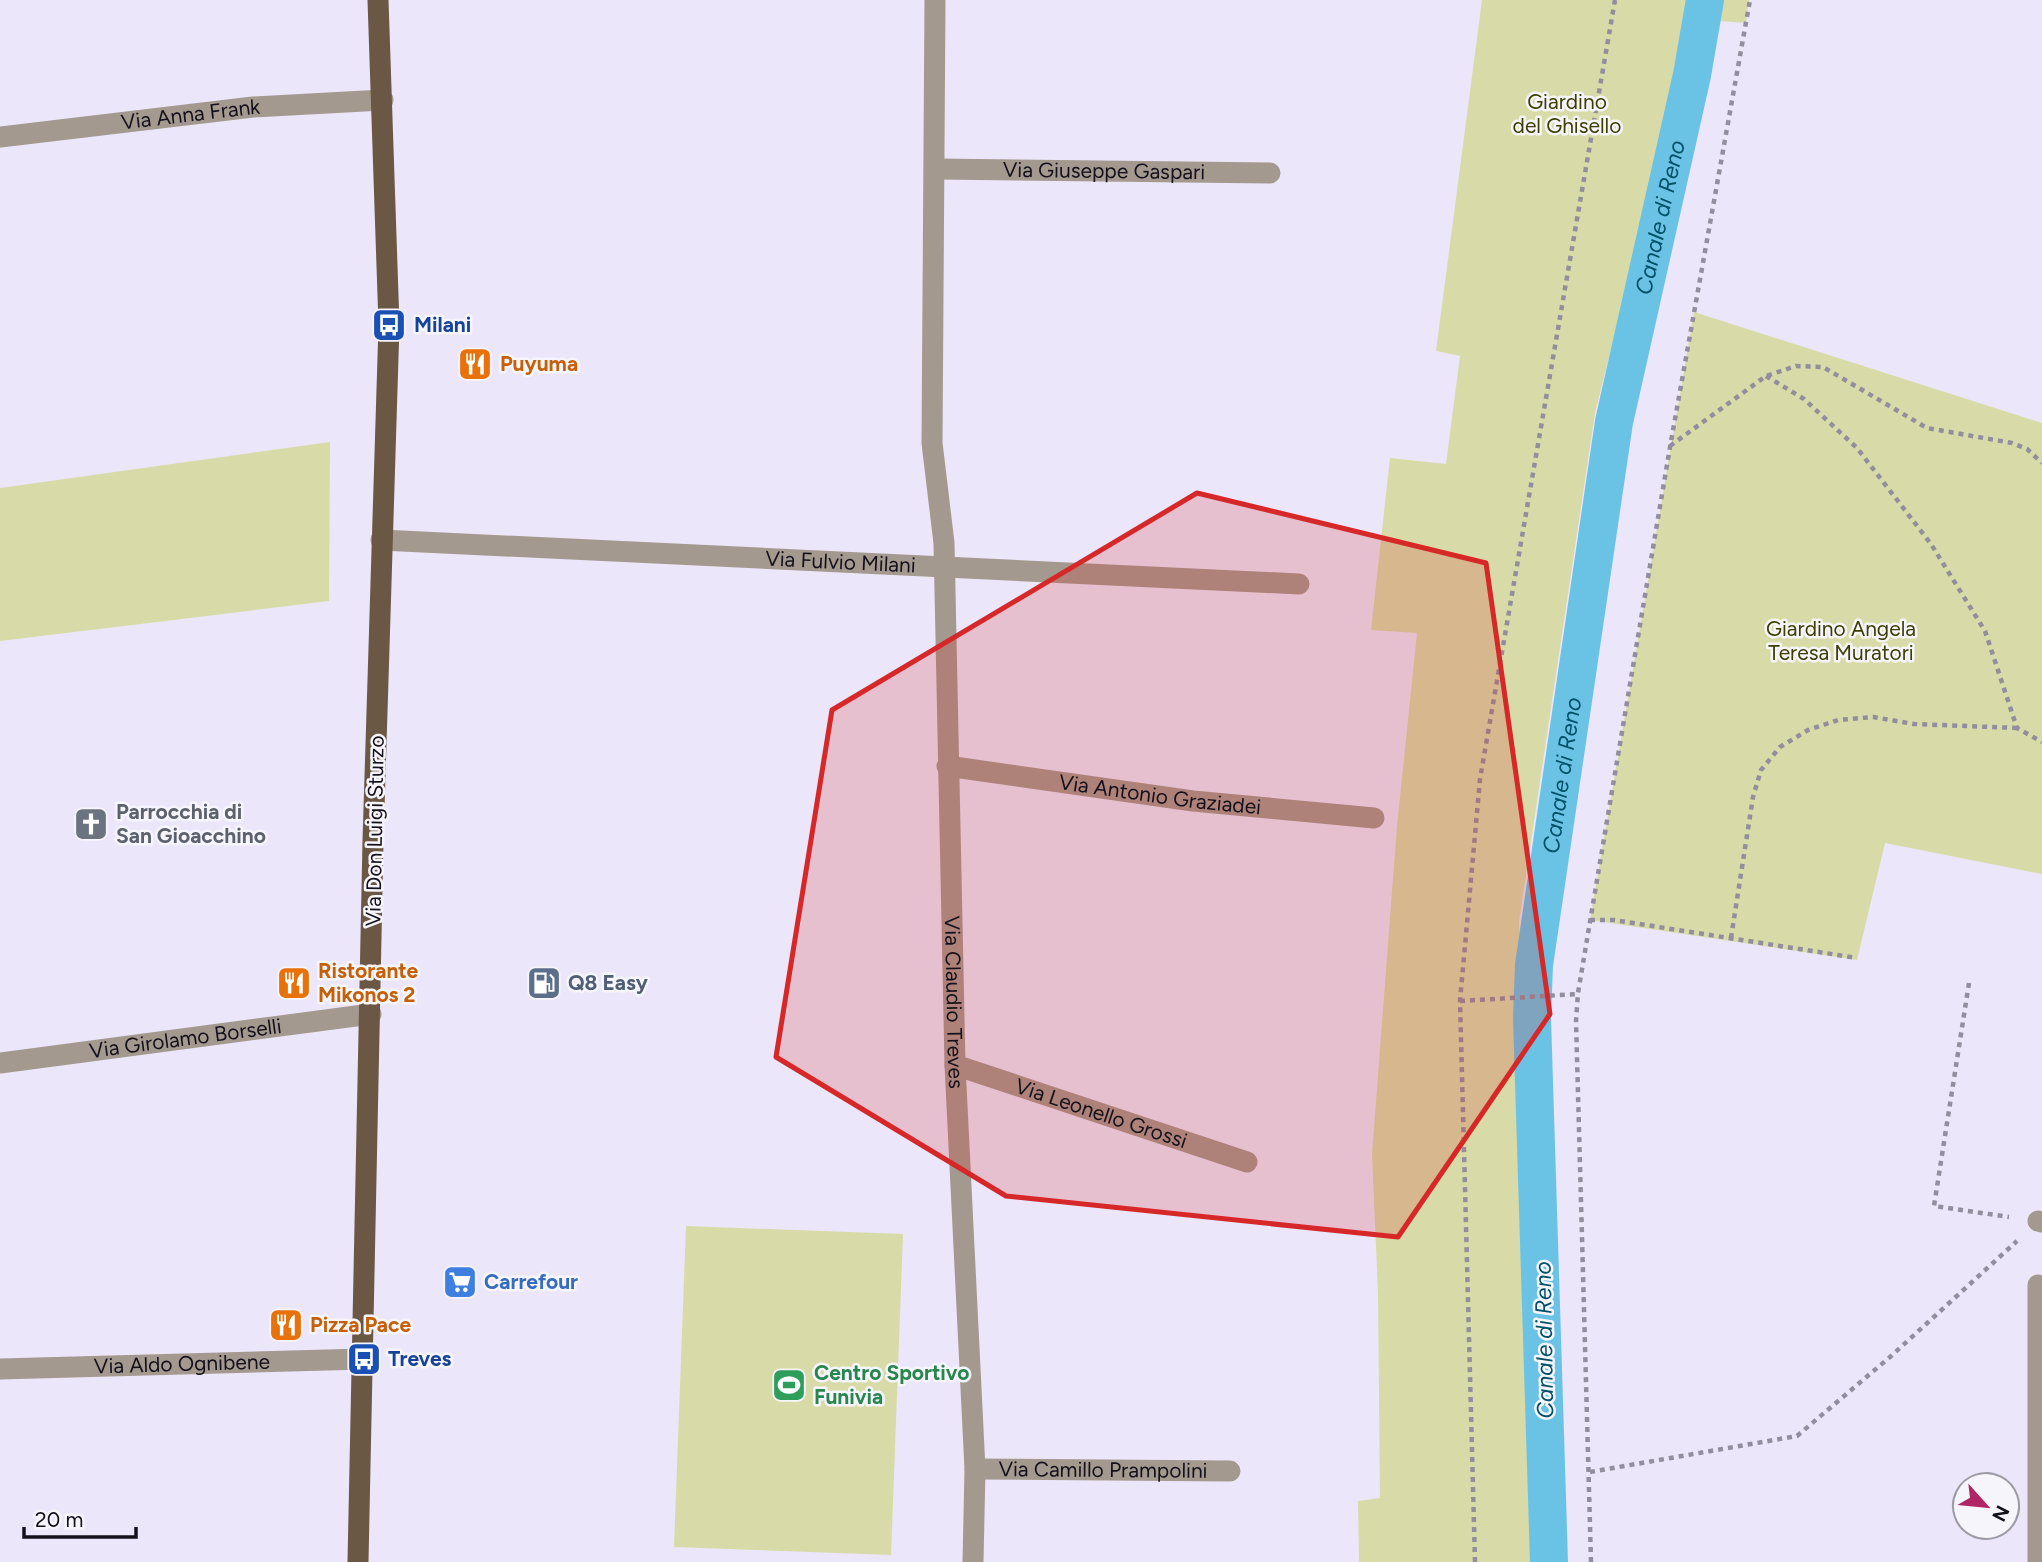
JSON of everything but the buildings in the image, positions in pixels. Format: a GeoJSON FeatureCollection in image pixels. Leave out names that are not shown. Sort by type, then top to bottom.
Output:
{"type":"FeatureCollection","features":[{"type":"Feature","properties":{"kind":"main road","name":"Via Don Luigi Sturzo"},"geometry":{"type":"LineString","coordinates":[[358,1562],[381,540],[389,325],[379,0]]}},
{"type":"Feature","properties":{"kind":"street"},"geometry":{"type":"LineString","coordinates":[[935,0],[936,169]]}},
{"type":"Feature","properties":{"kind":"street","name":"Via Anna Frank"},"geometry":{"type":"LineString","coordinates":[[0,137],[253,107],[383,100]]}},
{"type":"Feature","properties":{"kind":"street","name":"Via Giuseppe Gaspari"},"geometry":{"type":"LineString","coordinates":[[936,169],[1270,173]]}},
{"type":"Feature","properties":{"kind":"street","name":"Via Claudio Treves"},"geometry":{"type":"LineString","coordinates":[[936,169],[932,443],[944,566],[955,1065],[975,1469],[972,1562]]}},
{"type":"Feature","properties":{"kind":"street","name":"Via Fulvio Milani"},"geometry":{"type":"LineString","coordinates":[[381,540],[1299,584]]}},
{"type":"Feature","properties":{"kind":"street","name":"Via Antonio Graziadei"},"geometry":{"type":"LineString","coordinates":[[947,765],[1193,801],[1374,818]]}},
{"type":"Feature","properties":{"kind":"street","name":"Via Girolamo Borselli"},"geometry":{"type":"LineString","coordinates":[[0,1063],[372,1014]]}},
{"type":"Feature","properties":{"kind":"street","name":"Via Leonello Grossi"},"geometry":{"type":"LineString","coordinates":[[955,1065],[1247,1162]]}},
{"type":"Feature","properties":{"kind":"street"},"geometry":{"type":"LineString","coordinates":[[2038,1285],[2038,1562]]}},
{"type":"Feature","properties":{"kind":"street","name":"Via Aldo Ognibene"},"geometry":{"type":"LineString","coordinates":[[0,1369],[363,1359]]}},
{"type":"Feature","properties":{"kind":"street","name":"Via Camillo Prampolini"},"geometry":{"type":"LineString","coordinates":[[975,1469],[1230,1471]]}},
{"type":"Feature","properties":{"kind":"path"},"geometry":{"type":"LineString","coordinates":[[1475,1562],[1460,1001],[1480,779],[1615,0]]}},
{"type":"Feature","properties":{"kind":"path"},"geometry":{"type":"LineString","coordinates":[[1591,1562],[1578,993],[1670,447],[1750,0]]}},
{"type":"Feature","properties":{"kind":"path"},"geometry":{"type":"LineString","coordinates":[[1670,447],[1766,376],[1796,366],[1823,367],[1927,428],[2012,443],[2027,449],[2042,463]]}},
{"type":"Feature","properties":{"kind":"path"},"geometry":{"type":"LineString","coordinates":[[1766,376],[1804,399],[1857,449],[1931,544],[1986,631],[2017,728]]}},
{"type":"Feature","properties":{"kind":"path"},"geometry":{"type":"LineString","coordinates":[[1731,938],[1754,797],[1761,770],[1780,747],[1808,730],[1838,720],[1861,718],[1914,724],[2017,728],[2042,742]]}},
{"type":"Feature","properties":{"kind":"path"},"geometry":{"type":"LineString","coordinates":[[1590,920],[1614,920],[1857,958]]}},
{"type":"Feature","properties":{"kind":"path"},"geometry":{"type":"LineString","coordinates":[[1969,983],[1934,1206],[2040,1222]]}},
{"type":"Feature","properties":{"kind":"path"},"geometry":{"type":"LineString","coordinates":[[1460,1001],[1578,993]]}},
{"type":"Feature","properties":{"kind":"path"},"geometry":{"type":"LineString","coordinates":[[1590,1473],[1797,1436],[1890,1357],[2040,1222]]}},
{"type":"Feature","properties":{"kind":"highlighted area"},"geometry":{"type":"Polygon","coordinates":[[[1197,493],[1486,563],[1550,1014],[1398,1237],[1006,1196],[776,1057],[832,710],[1197,493]]]}},
{"type":"Feature","properties":{"kind":"green space","name":"Giardino del Ghisello"},"geometry":{"type":"Polygon","coordinates":[[[1482,0],[1749,0],[1746,23],[1693,19],[1595,413],[1519,922],[1535,1562],[1359,1562],[1358,1501],[1380,1498],[1378,1293],[1372,1154],[1397,826],[1417,633],[1371,630],[1390,458],[1446,464],[1460,356],[1436,351],[1482,0]]]}},
{"type":"Feature","properties":{"kind":"green space","name":"Giardino Angela Teresa Muratori"},"geometry":{"type":"Polygon","coordinates":[[[1694,312],[2042,423],[2042,874],[1885,843],[1857,960],[1590,920],[1694,312]]]}},
{"type":"Feature","properties":{"kind":"green space"},"geometry":{"type":"Polygon","coordinates":[[[330,442],[329,601],[0,641],[0,488],[330,442]]]}},
{"type":"Feature","properties":{"kind":"green space","name":"Centro Sportivo Funivia"},"geometry":{"type":"Polygon","coordinates":[[[686,1226],[903,1234],[891,1555],[674,1547],[686,1226]]]}},
{"type":"Feature","properties":{"kind":"waterway","name":"Canale di Reno"},"geometry":{"type":"LineString","coordinates":[[1549,1562],[1532,1018],[1534,965],[1614,422],[1692,75],[1705,0]]}},
{"type":"Feature","properties":{"kind":"place","name":"Milani"},"geometry":{"type":"Point","coordinates":[389,325]}},
{"type":"Feature","properties":{"kind":"place","name":"Puyuma"},"geometry":{"type":"Point","coordinates":[475,364]}},
{"type":"Feature","properties":{"kind":"place","name":"Parrocchia di San Gioacchino"},"geometry":{"type":"Point","coordinates":[91,824]}},
{"type":"Feature","properties":{"kind":"place","name":"Ristorante Mikonos 2"},"geometry":{"type":"Point","coordinates":[294,983]}},
{"type":"Feature","properties":{"kind":"place","name":"Q8 Easy"},"geometry":{"type":"Point","coordinates":[544,983]}},
{"type":"Feature","properties":{"kind":"place","name":"Carrefour"},"geometry":{"type":"Point","coordinates":[460,1282]}},
{"type":"Feature","properties":{"kind":"place","name":"Pizza Pace"},"geometry":{"type":"Point","coordinates":[286,1325]}},
{"type":"Feature","properties":{"kind":"place","name":"Treves"},"geometry":{"type":"Point","coordinates":[364,1359]}},
{"type":"Feature","properties":{"kind":"place","name":"Centro Sportivo Funivia"},"geometry":{"type":"Point","coordinates":[789,1385]}}]}
